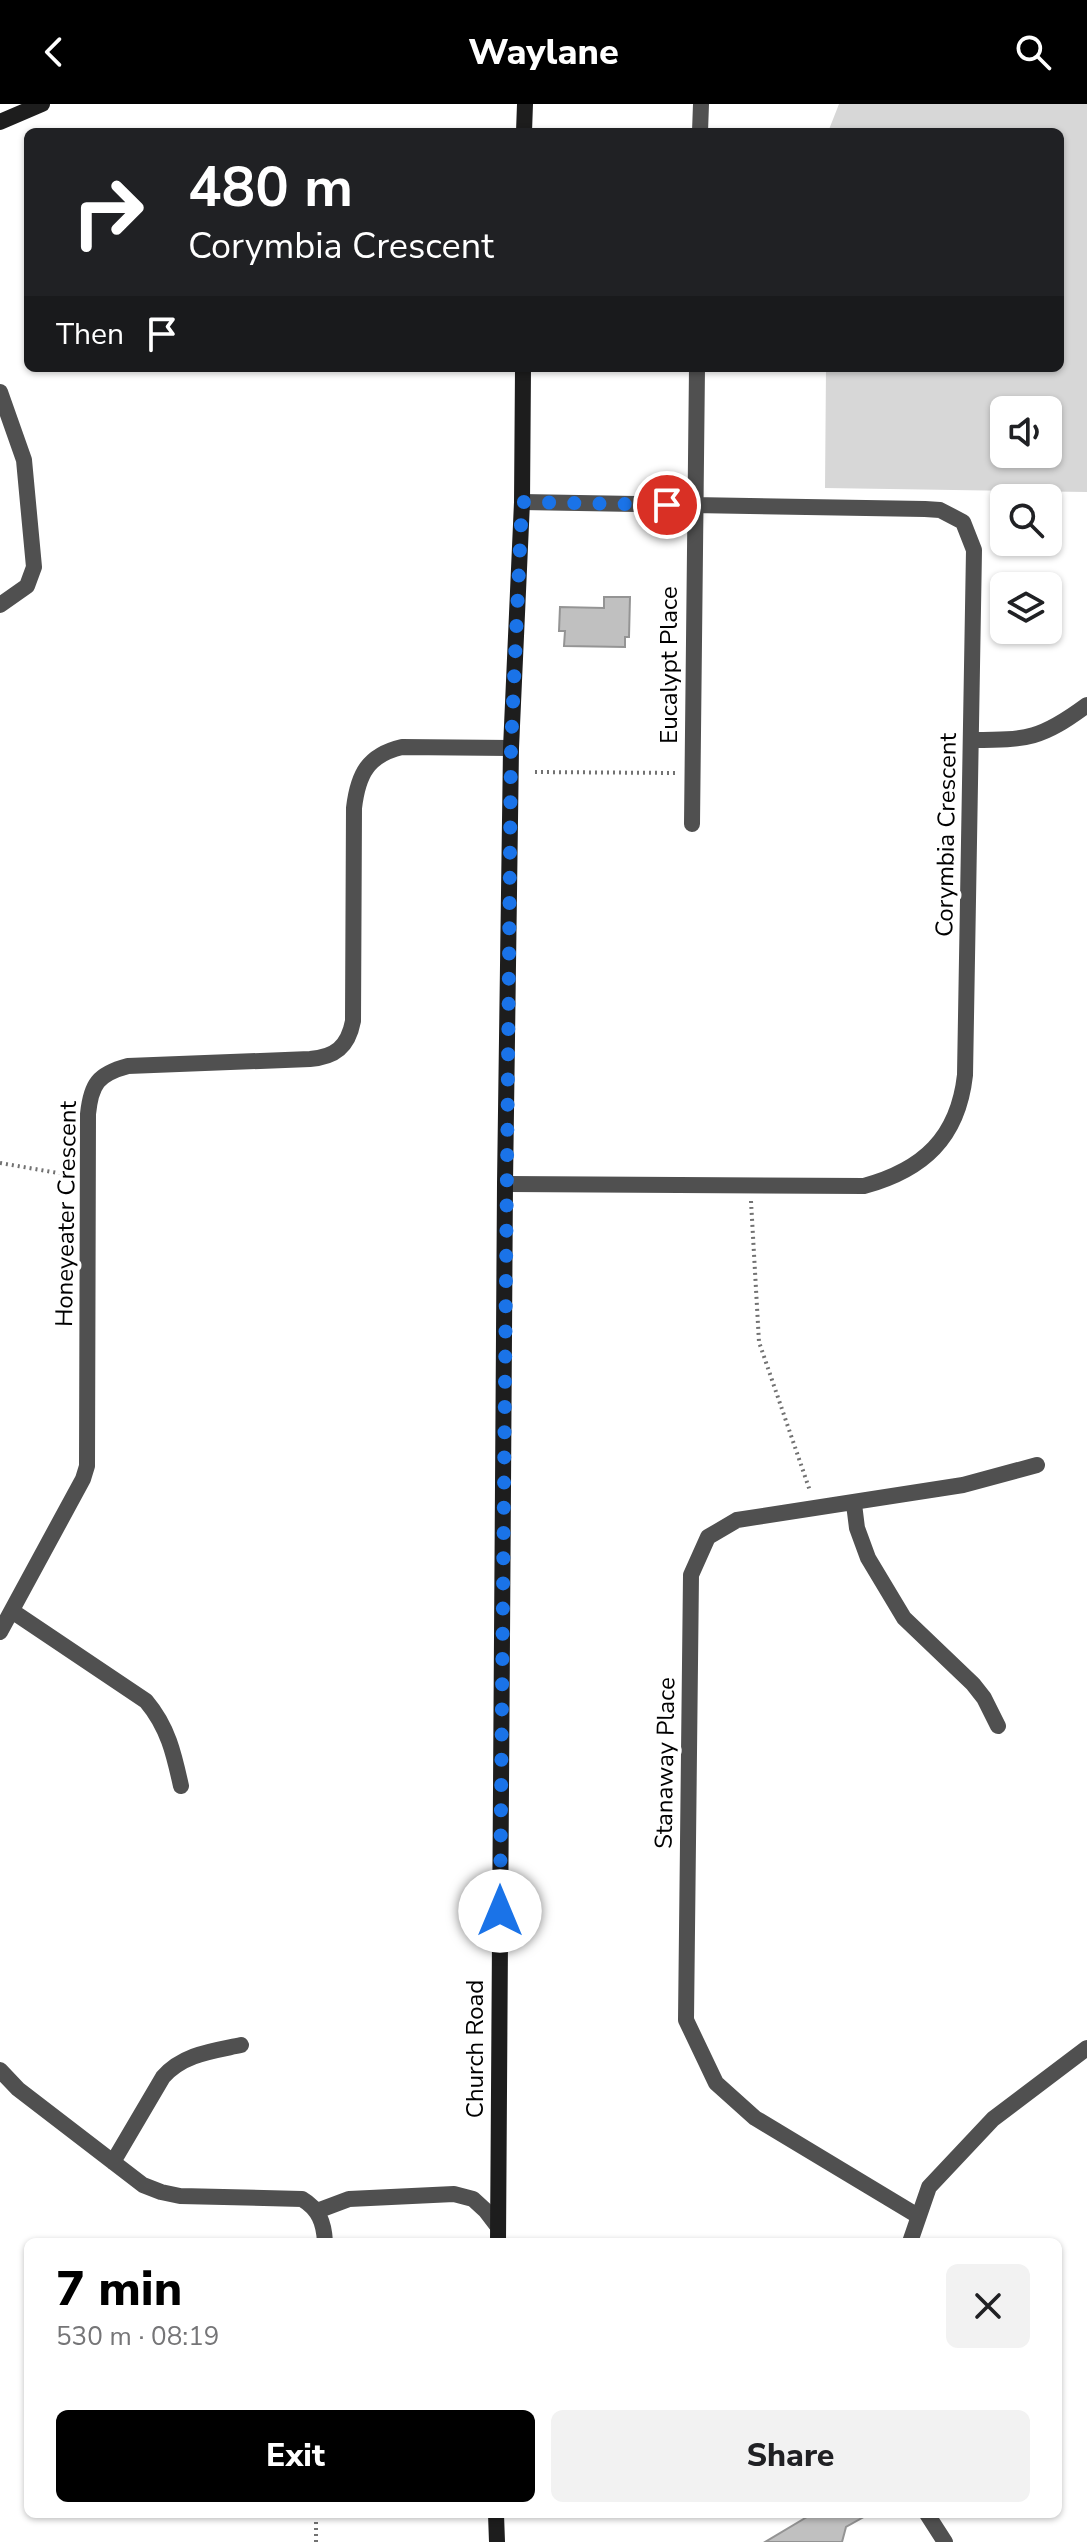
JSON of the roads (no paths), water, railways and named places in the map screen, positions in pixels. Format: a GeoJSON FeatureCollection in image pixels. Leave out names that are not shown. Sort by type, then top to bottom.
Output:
{"type":"FeatureCollection","features":[{"type":"Feature","properties":{"kind":"main road"},"geometry":{"type":"LineString","coordinates":[[0,122],[42,104]]}},
{"type":"Feature","properties":{"kind":"main road"},"geometry":{"type":"LineString","coordinates":[[524,128],[525,104]]}},
{"type":"Feature","properties":{"kind":"main road","name":"Church Road"},"geometry":{"type":"LineString","coordinates":[[498,2235],[505,1184],[511,748],[522,502],[523,372]]}},
{"type":"Feature","properties":{"kind":"main road"},"geometry":{"type":"LineString","coordinates":[[496,2518],[497,2542]]}},
{"type":"Feature","properties":{"kind":"street"},"geometry":{"type":"LineString","coordinates":[[700,128],[701,104]]}},
{"type":"Feature","properties":{"kind":"street","name":"Eucalypt Place"},"geometry":{"type":"LineString","coordinates":[[692,824],[697,372]]}},
{"type":"Feature","properties":{"kind":"street"},"geometry":{"type":"LineString","coordinates":[[0,392],[24,460],[34,567],[27,586],[0,605]]}},
{"type":"Feature","properties":{"kind":"street","name":"Corymbia Crescent"},"geometry":{"type":"LineString","coordinates":[[505,1184],[864,1186],[885,1180],[923,1160],[939,1143],[954,1121],[962,1101],[965,1075],[974,550],[963,522],[940,510],[925,509],[522,502]]}},
{"type":"Feature","properties":{"kind":"street"},"geometry":{"type":"LineString","coordinates":[[972,740],[1009,740],[1049,732],[1087,705]]}},
{"type":"Feature","properties":{"kind":"street","name":"Honeyeater Crescent"},"geometry":{"type":"LineString","coordinates":[[0,1632],[83,1479],[87,1466],[88,1114],[91,1091],[109,1072],[128,1066],[324,1058],[336,1053],[345,1044],[353,1021],[354,808],[359,778],[385,751],[402,747],[511,748]]}},
{"type":"Feature","properties":{"kind":"street","name":"Stanaway Place"},"geometry":{"type":"LineString","coordinates":[[918,2216],[755,2118],[716,2083],[686,2020],[691,1575],[708,1537],[737,1520],[963,1485],[1037,1465]]}},
{"type":"Feature","properties":{"kind":"street"},"geometry":{"type":"LineString","coordinates":[[854,1504],[857,1528],[865,1551],[904,1618],[973,1684],[998,1726]]}},
{"type":"Feature","properties":{"kind":"street"},"geometry":{"type":"LineString","coordinates":[[12,1611],[146,1701],[160,1717],[169,1736],[181,1786]]}},
{"type":"Feature","properties":{"kind":"street"},"geometry":{"type":"LineString","coordinates":[[113,2162],[163,2077],[173,2066],[199,2055],[241,2045]]}},
{"type":"Feature","properties":{"kind":"street"},"geometry":{"type":"LineString","coordinates":[[911,2238],[929,2187],[993,2119],[1087,2048]]}},
{"type":"Feature","properties":{"kind":"street"},"geometry":{"type":"LineString","coordinates":[[0,2070],[18,2089],[143,2185],[161,2192],[207,2197],[302,2199],[317,2211],[323,2222],[325,2238]]}},
{"type":"Feature","properties":{"kind":"street"},"geometry":{"type":"LineString","coordinates":[[317,2211],[349,2199],[454,2194],[473,2199],[485,2210],[498,2235]]}},
{"type":"Feature","properties":{"kind":"street"},"geometry":{"type":"LineString","coordinates":[[930,2518],[945,2542]]}}]}
